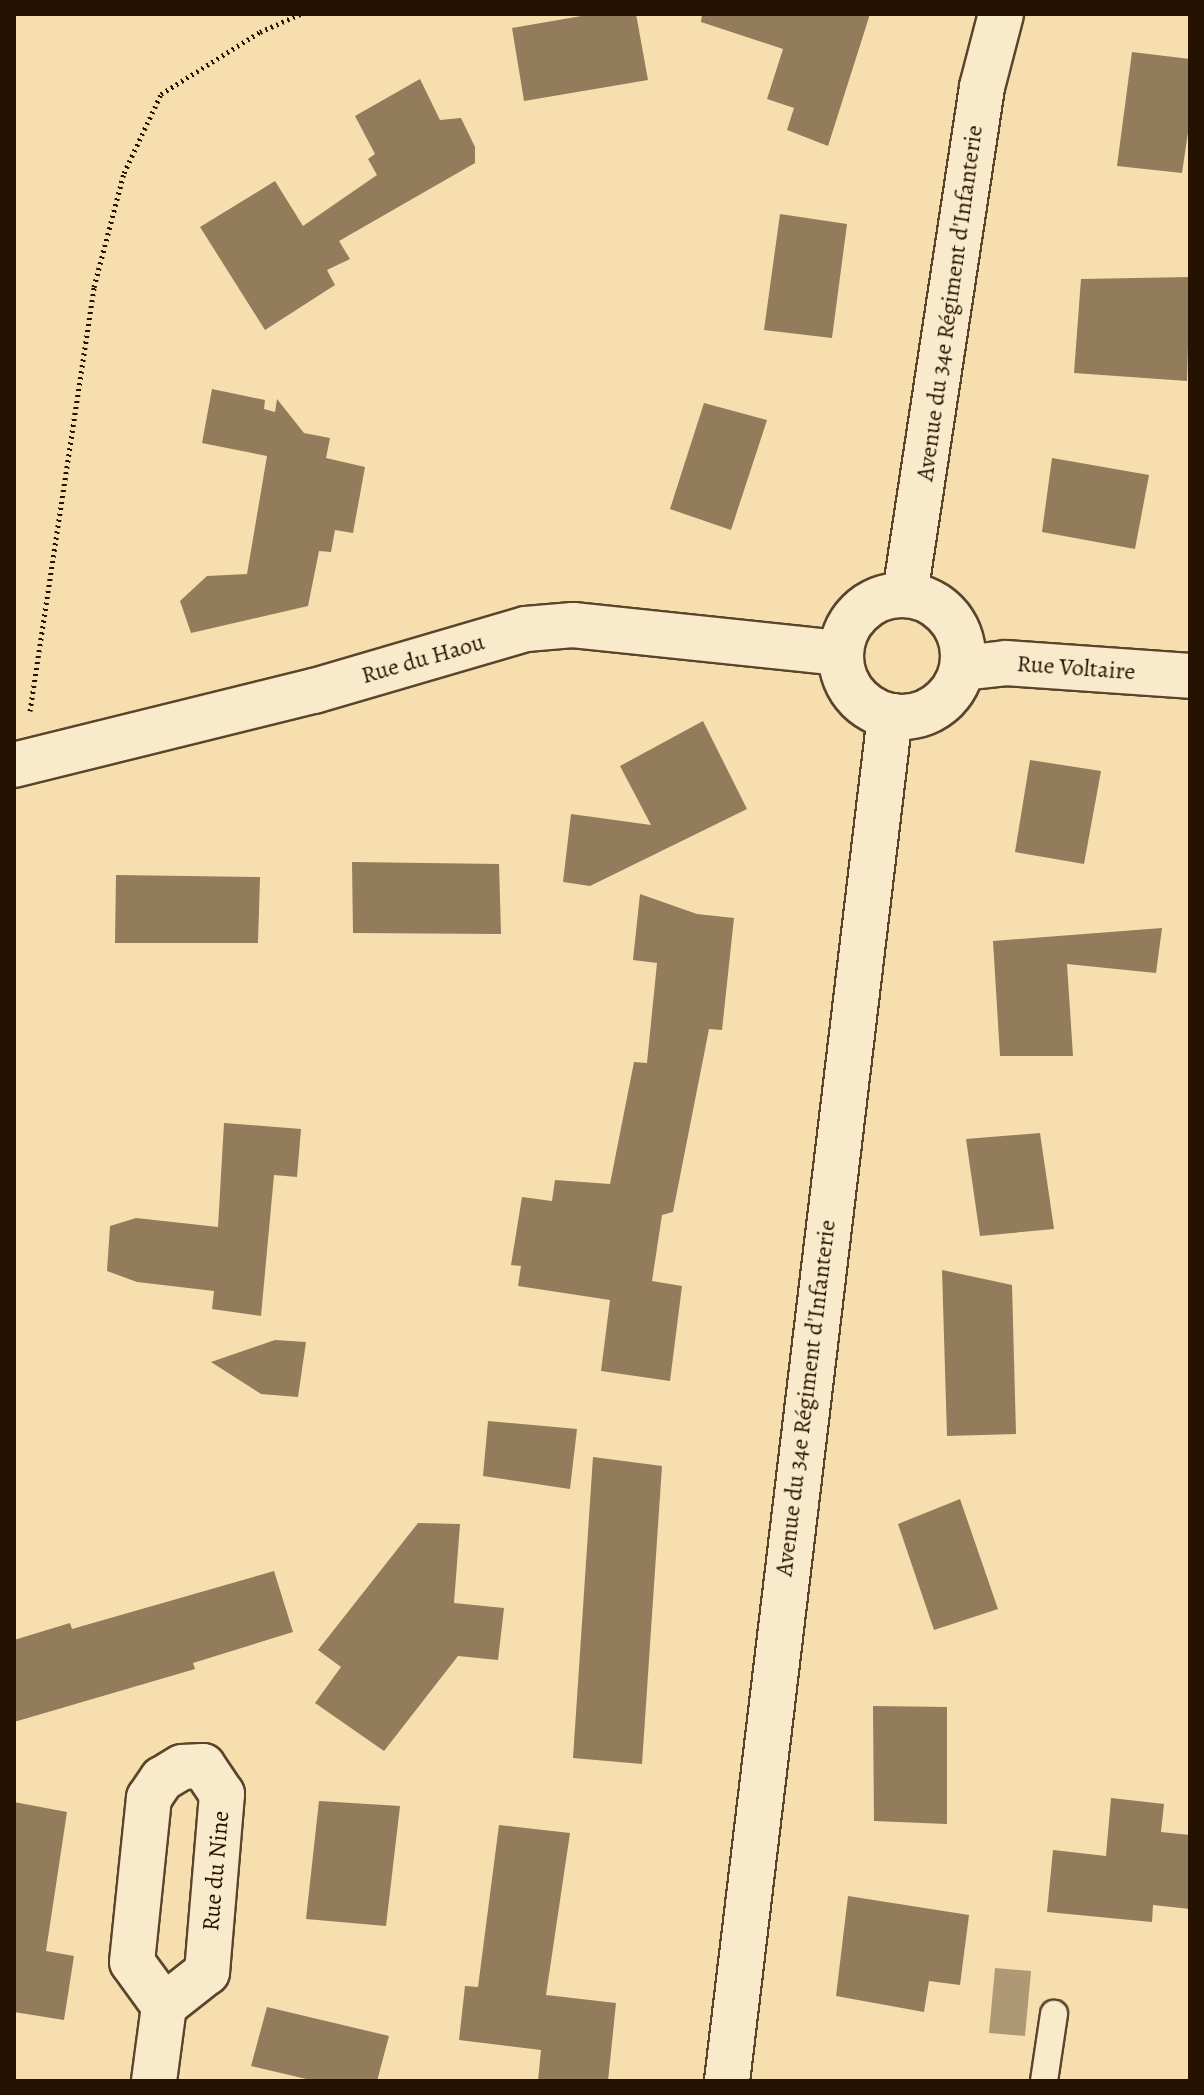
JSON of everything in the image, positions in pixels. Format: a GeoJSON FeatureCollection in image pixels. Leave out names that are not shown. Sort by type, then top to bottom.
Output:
{"type":"FeatureCollection","features":[{"type":"Feature","properties":{"kind":"street","name":"Avenue du 34e Régiment d'Infanterie"},"geometry":{"type":"LineString","coordinates":[[905,594],[982,87],[1001,14]]}},
{"type":"Feature","properties":{"kind":"street"},"geometry":{"type":"LineString","coordinates":[[905,594],[935,603],[951,618],[964,647],[963,668],[950,694],[935,709],[890,716],[854,693],[840,653],[846,629],[859,611],[884,597],[905,594]]}},
{"type":"Feature","properties":{"kind":"street","name":"Rue du Haou"},"geometry":{"type":"LineString","coordinates":[[18,764],[314,691],[526,629],[573,625],[840,653]]}},
{"type":"Feature","properties":{"kind":"street","name":"Rue Voltaire"},"geometry":{"type":"LineString","coordinates":[[963,668],[1006,663],[1190,676]]}},
{"type":"Feature","properties":{"kind":"street","name":"Avenue du 34e Régiment d'Infanterie"},"geometry":{"type":"LineString","coordinates":[[727,2081],[890,716]]}},
{"type":"Feature","properties":{"kind":"street","name":"Rue du Nine"},"geometry":{"type":"LineString","coordinates":[[203,1766],[222,1794],[207,1972],[164,2006],[132,1962],[149,1798],[162,1779],[182,1767],[203,1766]]}},
{"type":"Feature","properties":{"kind":"street"},"geometry":{"type":"LineString","coordinates":[[154,2081],[164,2006]]}},
{"type":"Feature","properties":{"kind":"lane"},"geometry":{"type":"LineString","coordinates":[[1044,2081],[1054,2014]]}},
{"type":"Feature","properties":{"kind":"path"},"geometry":{"type":"LineString","coordinates":[[18,764],[94,287],[124,173],[161,94],[260,32],[300,14]]}},
{"type":"Feature","properties":{"kind":"shaded area"},"geometry":{"type":"Polygon","coordinates":[[[995,1968],[1031,1971],[1025,2036],[989,2033],[995,1968]]]}},
{"type":"Feature","properties":{"kind":"building"},"geometry":{"type":"Polygon","coordinates":[[[593,14],[636,14],[648,80],[524,101],[512,28],[593,14]]]}},
{"type":"Feature","properties":{"kind":"building"},"geometry":{"type":"Polygon","coordinates":[[[702,14],[870,14],[828,146],[787,130],[794,108],[767,99],[783,49],[701,22],[702,14]]]}},
{"type":"Feature","properties":{"kind":"building"},"geometry":{"type":"Polygon","coordinates":[[[1132,52],[1190,59],[1190,119],[1182,173],[1117,166],[1132,52]]]}},
{"type":"Feature","properties":{"kind":"building"},"geometry":{"type":"Polygon","coordinates":[[[420,79],[440,120],[461,118],[475,147],[475,163],[339,241],[350,259],[327,270],[335,285],[265,330],[200,227],[275,181],[303,226],[377,175],[368,159],[375,154],[355,116],[420,79]]]}},
{"type":"Feature","properties":{"kind":"building"},"geometry":{"type":"Polygon","coordinates":[[[780,214],[847,224],[832,338],[764,330],[780,214]]]}},
{"type":"Feature","properties":{"kind":"building"},"geometry":{"type":"Polygon","coordinates":[[[1190,277],[1187,381],[1074,373],[1081,279],[1190,277]]]}},
{"type":"Feature","properties":{"kind":"building"},"geometry":{"type":"Polygon","coordinates":[[[212,389],[265,400],[264,409],[275,412],[277,399],[304,433],[330,438],[326,458],[365,467],[353,533],[335,530],[331,552],[319,551],[308,606],[191,633],[180,601],[207,576],[247,574],[267,456],[202,443],[212,389]]]}},
{"type":"Feature","properties":{"kind":"building"},"geometry":{"type":"Polygon","coordinates":[[[704,403],[767,420],[731,530],[670,509],[704,403]]]}},
{"type":"Feature","properties":{"kind":"building"},"geometry":{"type":"Polygon","coordinates":[[[1052,458],[1149,475],[1135,549],[1042,532],[1052,458]]]}},
{"type":"Feature","properties":{"kind":"building"},"geometry":{"type":"Polygon","coordinates":[[[703,721],[747,809],[590,886],[563,882],[571,814],[651,825],[620,766],[703,721]]]}},
{"type":"Feature","properties":{"kind":"building"},"geometry":{"type":"Polygon","coordinates":[[[1030,760],[1101,771],[1084,864],[1015,852],[1030,760]]]}},
{"type":"Feature","properties":{"kind":"building"},"geometry":{"type":"Polygon","coordinates":[[[352,862],[499,864],[501,934],[353,933],[352,862]]]}},
{"type":"Feature","properties":{"kind":"building"},"geometry":{"type":"Polygon","coordinates":[[[116,875],[260,877],[258,943],[115,943],[116,875]]]}},
{"type":"Feature","properties":{"kind":"building"},"geometry":{"type":"Polygon","coordinates":[[[640,894],[697,914],[734,918],[722,1030],[709,1029],[673,1212],[662,1215],[652,1281],[682,1286],[670,1381],[601,1371],[610,1300],[518,1286],[521,1266],[511,1265],[522,1197],[552,1201],[555,1180],[610,1184],[634,1062],[647,1063],[657,963],[633,960],[640,894]]]}},
{"type":"Feature","properties":{"kind":"building"},"geometry":{"type":"Polygon","coordinates":[[[1162,928],[1156,973],[1067,964],[1073,1056],[1000,1056],[993,941],[1162,928]]]}},
{"type":"Feature","properties":{"kind":"building"},"geometry":{"type":"Polygon","coordinates":[[[224,1123],[301,1129],[297,1177],[274,1175],[261,1316],[212,1309],[214,1291],[137,1282],[107,1271],[110,1226],[136,1218],[218,1227],[224,1123]]]}},
{"type":"Feature","properties":{"kind":"building"},"geometry":{"type":"Polygon","coordinates":[[[1040,1133],[1054,1229],[980,1236],[966,1139],[1040,1133]]]}},
{"type":"Feature","properties":{"kind":"building"},"geometry":{"type":"Polygon","coordinates":[[[942,1270],[1012,1285],[1016,1434],[947,1436],[942,1270]]]}},
{"type":"Feature","properties":{"kind":"building"},"geometry":{"type":"Polygon","coordinates":[[[275,1340],[306,1342],[298,1397],[261,1394],[211,1362],[275,1340]]]}},
{"type":"Feature","properties":{"kind":"building"},"geometry":{"type":"Polygon","coordinates":[[[488,1421],[577,1429],[570,1489],[483,1476],[488,1421]]]}},
{"type":"Feature","properties":{"kind":"building"},"geometry":{"type":"Polygon","coordinates":[[[593,1457],[662,1466],[642,1764],[573,1758],[593,1457]]]}},
{"type":"Feature","properties":{"kind":"building"},"geometry":{"type":"Polygon","coordinates":[[[960,1499],[998,1609],[934,1630],[898,1524],[960,1499]]]}},
{"type":"Feature","properties":{"kind":"building"},"geometry":{"type":"Polygon","coordinates":[[[418,1523],[460,1524],[454,1603],[504,1608],[498,1660],[458,1656],[384,1751],[315,1703],[341,1667],[318,1650],[418,1523]]]}},
{"type":"Feature","properties":{"kind":"building"},"geometry":{"type":"Polygon","coordinates":[[[274,1571],[293,1632],[193,1663],[195,1669],[14,1722],[14,1640],[70,1623],[72,1629],[274,1571]]]}},
{"type":"Feature","properties":{"kind":"building"},"geometry":{"type":"Polygon","coordinates":[[[873,1706],[947,1707],[947,1824],[874,1821],[873,1706]]]}},
{"type":"Feature","properties":{"kind":"building"},"geometry":{"type":"Polygon","coordinates":[[[1111,1798],[1164,1804],[1161,1832],[1190,1835],[1190,1909],[1153,1905],[1152,1922],[1047,1912],[1053,1850],[1106,1856],[1111,1798]]]}},
{"type":"Feature","properties":{"kind":"building"},"geometry":{"type":"Polygon","coordinates":[[[319,1801],[400,1806],[386,1926],[306,1919],[319,1801]]]}},
{"type":"Feature","properties":{"kind":"building"},"geometry":{"type":"Polygon","coordinates":[[[14,1802],[67,1812],[46,1951],[74,1956],[64,2020],[14,2012],[14,1802]]]}},
{"type":"Feature","properties":{"kind":"building"},"geometry":{"type":"Polygon","coordinates":[[[499,1825],[570,1833],[546,1995],[616,2003],[608,2081],[538,2081],[541,2050],[459,2040],[465,1986],[478,1987],[499,1825]]]}},
{"type":"Feature","properties":{"kind":"building"},"geometry":{"type":"Polygon","coordinates":[[[848,1896],[969,1915],[960,1985],[929,1981],[924,2012],[836,1996],[848,1896]]]}},
{"type":"Feature","properties":{"kind":"building"},"geometry":{"type":"Polygon","coordinates":[[[267,2007],[389,2036],[377,2081],[315,2081],[251,2066],[267,2007]]]}}]}
